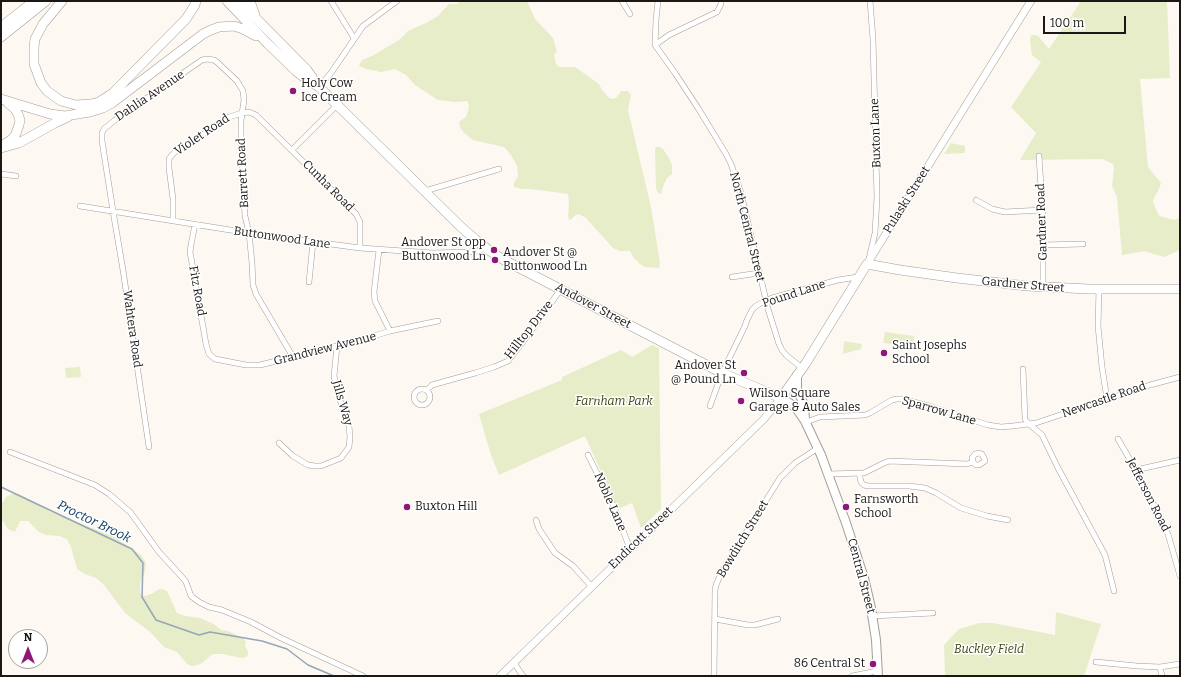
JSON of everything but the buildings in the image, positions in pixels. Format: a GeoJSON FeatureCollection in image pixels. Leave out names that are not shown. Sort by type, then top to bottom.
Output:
{"type":"FeatureCollection","features":[{"type":"Feature","properties":{"kind":"highway"},"geometry":{"type":"LineString","coordinates":[[1,27],[34,1]]}},
{"type":"Feature","properties":{"kind":"highway"},"geometry":{"type":"LineString","coordinates":[[1,37],[46,1]]}},
{"type":"Feature","properties":{"kind":"highway"},"geometry":{"type":"LineString","coordinates":[[62,1],[43,24],[35,39],[34,64],[41,83],[47,91],[61,101],[76,105],[84,105],[99,102],[120,87],[186,19],[195,6],[196,1]]}},
{"type":"Feature","properties":{"kind":"highway","name":"Andover Street"},"geometry":{"type":"LineString","coordinates":[[228,1],[268,44],[296,71],[319,87]]}},
{"type":"Feature","properties":{"kind":"highway","name":"Andover Street"},"geometry":{"type":"LineString","coordinates":[[239,1],[307,70],[319,87],[485,248],[500,258],[664,344],[722,373],[781,398]]}},
{"type":"Feature","properties":{"kind":"highway"},"geometry":{"type":"LineString","coordinates":[[250,1],[251,7],[260,22]]}},
{"type":"Feature","properties":{"kind":"highway"},"geometry":{"type":"LineString","coordinates":[[1,99],[50,114],[65,116],[74,115],[96,110],[112,103],[203,34],[219,27],[234,26],[250,32],[268,44]]}},
{"type":"Feature","properties":{"kind":"highway"},"geometry":{"type":"LineString","coordinates":[[1,99],[15,109],[20,120],[15,136],[1,147]]}},
{"type":"Feature","properties":{"kind":"highway"},"geometry":{"type":"LineString","coordinates":[[1,147],[19,143],[55,123],[74,115]]}},
{"type":"Feature","properties":{"kind":"highway","name":"Pulaski Street"},"geometry":{"type":"LineString","coordinates":[[781,398],[800,371],[858,277],[868,264]]}},
{"type":"Feature","properties":{"kind":"highway","name":"Gardner Street"},"geometry":{"type":"LineString","coordinates":[[868,264],[900,270],[1014,285],[1100,289],[1180,289]]}},
{"type":"Feature","properties":{"kind":"main road"},"geometry":{"type":"LineString","coordinates":[[800,371],[797,389],[804,405],[806,421]]}},
{"type":"Feature","properties":{"kind":"main road","name":"Central Street"},"geometry":{"type":"LineString","coordinates":[[781,398],[796,408],[806,421],[828,474],[865,583],[876,640],[878,673]]}},
{"type":"Feature","properties":{"kind":"street"},"geometry":{"type":"LineString","coordinates":[[331,1],[354,38]]}},
{"type":"Feature","properties":{"kind":"street"},"geometry":{"type":"LineString","coordinates":[[319,87],[331,73],[363,26],[397,1]]}},
{"type":"Feature","properties":{"kind":"street"},"geometry":{"type":"LineString","coordinates":[[622,1],[630,14]]}},
{"type":"Feature","properties":{"kind":"street"},"geometry":{"type":"LineString","coordinates":[[655,44],[658,1]]}},
{"type":"Feature","properties":{"kind":"street"},"geometry":{"type":"LineString","coordinates":[[655,44],[669,35],[717,12],[721,1]]}},
{"type":"Feature","properties":{"kind":"street","name":"Buxton Lane"},"geometry":{"type":"LineString","coordinates":[[868,264],[875,233],[877,197],[873,39],[870,1]]}},
{"type":"Feature","properties":{"kind":"street","name":"Pulaski Street"},"geometry":{"type":"LineString","coordinates":[[868,264],[1031,1]]}},
{"type":"Feature","properties":{"kind":"street","name":"North Central Street"},"geometry":{"type":"LineString","coordinates":[[655,44],[698,108],[731,164],[741,193],[768,309],[782,350],[800,371]]}},
{"type":"Feature","properties":{"kind":"street","name":"Dahlia Avenue"},"geometry":{"type":"LineString","coordinates":[[113,211],[102,133],[104,129],[115,120],[202,60],[207,59],[214,60],[218,63],[237,81],[241,87],[244,94],[242,112]]}},
{"type":"Feature","properties":{"kind":"street"},"geometry":{"type":"LineString","coordinates":[[292,150],[337,105]]}},
{"type":"Feature","properties":{"kind":"street","name":"Violet Road"},"geometry":{"type":"LineString","coordinates":[[173,221],[173,199],[169,168],[172,155],[228,117],[242,112],[249,112],[256,115],[292,150]]}},
{"type":"Feature","properties":{"kind":"street","name":"Barrett Road"},"geometry":{"type":"LineString","coordinates":[[242,112],[241,136],[245,216],[249,233],[254,290],[293,357]]}},
{"type":"Feature","properties":{"kind":"street","name":"Cunha Road"},"geometry":{"type":"LineString","coordinates":[[292,150],[358,218],[360,222],[360,248]]}},
{"type":"Feature","properties":{"kind":"street","name":"Gardner Road"},"geometry":{"type":"LineString","coordinates":[[1039,156],[1042,210],[1043,287]]}},
{"type":"Feature","properties":{"kind":"street"},"geometry":{"type":"LineString","coordinates":[[425,191],[499,169]]}},
{"type":"Feature","properties":{"kind":"street"},"geometry":{"type":"LineString","coordinates":[[1,174],[16,176]]}},
{"type":"Feature","properties":{"kind":"street"},"geometry":{"type":"LineString","coordinates":[[976,200],[992,209],[1005,212],[1042,210]]}},
{"type":"Feature","properties":{"kind":"street","name":"Buttonwood Lane"},"geometry":{"type":"LineString","coordinates":[[80,206],[249,233],[379,250],[456,253],[473,252],[485,248]]}},
{"type":"Feature","properties":{"kind":"street","name":"Wahtera Road"},"geometry":{"type":"LineString","coordinates":[[113,211],[149,447]]}},
{"type":"Feature","properties":{"kind":"street","name":"Fitz Road"},"geometry":{"type":"LineString","coordinates":[[195,224],[190,245],[190,252],[206,344],[209,354],[212,357]]}},
{"type":"Feature","properties":{"kind":"street"},"geometry":{"type":"LineString","coordinates":[[309,282],[313,242]]}},
{"type":"Feature","properties":{"kind":"street"},"geometry":{"type":"LineString","coordinates":[[1043,245],[1083,244]]}},
{"type":"Feature","properties":{"kind":"street"},"geometry":{"type":"LineString","coordinates":[[379,250],[374,292],[375,301],[390,332]]}},
{"type":"Feature","properties":{"kind":"street"},"geometry":{"type":"LineString","coordinates":[[732,277],[759,273]]}},
{"type":"Feature","properties":{"kind":"street","name":"Pound Lane"},"geometry":{"type":"LineString","coordinates":[[710,406],[722,373],[750,314],[756,306],[766,300],[838,280],[858,277]]}},
{"type":"Feature","properties":{"kind":"street","name":"Hilltop Drive"},"geometry":{"type":"LineString","coordinates":[[427,390],[432,385],[488,369],[508,361],[533,330],[561,289]]}},
{"type":"Feature","properties":{"kind":"street"},"geometry":{"type":"LineString","coordinates":[[1100,289],[1098,314],[1099,332],[1107,399]]}},
{"type":"Feature","properties":{"kind":"street","name":"Grandview Avenue"},"geometry":{"type":"LineString","coordinates":[[212,357],[219,360],[251,366],[267,364],[438,321]]}},
{"type":"Feature","properties":{"kind":"street","name":"Jills Way"},"geometry":{"type":"LineString","coordinates":[[280,443],[293,456],[308,465],[315,466],[321,466],[341,458],[349,447],[349,426],[334,376],[337,346]]}},
{"type":"Feature","properties":{"kind":"street"},"geometry":{"type":"LineString","coordinates":[[1023,369],[1025,419],[1042,435],[1105,555],[1114,591]]}},
{"type":"Feature","properties":{"kind":"street","name":"Newcastle Road"},"geometry":{"type":"LineString","coordinates":[[1029,423],[1036,423],[1150,385],[1180,377]]}},
{"type":"Feature","properties":{"kind":"street","name":"Endicott Street"},"geometry":{"type":"LineString","coordinates":[[500,676],[764,419],[781,398]]}},
{"type":"Feature","properties":{"kind":"street","name":"Sparrow Lane"},"geometry":{"type":"LineString","coordinates":[[806,421],[820,418],[870,414],[892,400],[902,399],[988,425],[1007,427],[1029,423]]}},
{"type":"Feature","properties":{"kind":"street","name":"Jefferson Road"},"geometry":{"type":"LineString","coordinates":[[1118,438],[1168,534],[1180,576]]}},
{"type":"Feature","properties":{"kind":"street","name":"Bowditch Street"},"geometry":{"type":"LineString","coordinates":[[714,676],[716,585],[722,571],[780,478],[795,463],[818,448]]}},
{"type":"Feature","properties":{"kind":"street"},"geometry":{"type":"LineString","coordinates":[[10,452],[95,485],[109,494],[133,516],[159,552],[186,582],[192,596],[199,602],[251,622],[281,638],[363,676]]}},
{"type":"Feature","properties":{"kind":"street","name":"Noble Lane"},"geometry":{"type":"LineString","coordinates":[[588,455],[615,509],[630,549]]}},
{"type":"Feature","properties":{"kind":"street"},"geometry":{"type":"LineString","coordinates":[[1136,470],[1180,460]]}},
{"type":"Feature","properties":{"kind":"street"},"geometry":{"type":"LineString","coordinates":[[828,474],[859,474],[868,472],[890,461],[967,464],[973,462]]}},
{"type":"Feature","properties":{"kind":"street"},"geometry":{"type":"LineString","coordinates":[[859,474],[861,482],[864,485],[925,488],[961,508],[987,516],[1008,520]]}},
{"type":"Feature","properties":{"kind":"street"},"geometry":{"type":"LineString","coordinates":[[536,520],[539,529],[555,553],[573,566],[592,587]]}},
{"type":"Feature","properties":{"kind":"street"},"geometry":{"type":"LineString","coordinates":[[872,616],[933,612]]}},
{"type":"Feature","properties":{"kind":"street"},"geometry":{"type":"LineString","coordinates":[[715,618],[748,625],[755,625],[778,619]]}},
{"type":"Feature","properties":{"kind":"street"},"geometry":{"type":"LineString","coordinates":[[1096,662],[1144,667],[1160,667],[1180,664]]}},
{"type":"Feature","properties":{"kind":"street"},"geometry":{"type":"LineString","coordinates":[[514,663],[523,676]]}},
{"type":"Feature","properties":{"kind":"street"},"geometry":{"type":"LineString","coordinates":[[1160,667],[1162,676]]}},
{"type":"Feature","properties":{"kind":"street"},"geometry":{"type":"LineString","coordinates":[[852,676],[878,673]]}},
{"type":"Feature","properties":{"kind":"green space"},"geometry":{"type":"Polygon","coordinates":[[[461,1],[527,1],[535,19],[553,38],[557,51],[554,55],[556,64],[559,67],[575,67],[599,84],[609,98],[614,99],[621,91],[628,91],[631,95],[628,110],[651,207],[660,263],[659,268],[645,267],[633,257],[630,251],[620,251],[613,248],[585,217],[578,214],[569,220],[568,194],[514,187],[514,183],[518,176],[517,166],[511,155],[504,147],[473,140],[463,132],[460,127],[459,122],[466,117],[468,111],[469,106],[467,101],[455,102],[438,100],[415,85],[406,75],[395,69],[381,72],[359,66],[362,60],[372,56],[399,40],[408,31],[438,16],[449,4],[457,4],[461,1]]]}},
{"type":"Feature","properties":{"kind":"green space"},"geometry":{"type":"Polygon","coordinates":[[[1081,1],[1167,1],[1170,78],[1140,79],[1148,167],[1161,183],[1153,202],[1159,216],[1174,220],[1180,218],[1180,250],[1164,257],[1145,251],[1122,255],[1117,197],[1112,186],[1113,164],[1102,159],[1020,160],[1036,133],[1011,107],[1041,62],[1032,55],[1030,40],[1031,35],[1038,36],[1049,49],[1081,1]]]}},
{"type":"Feature","properties":{"kind":"green space"},"geometry":{"type":"Polygon","coordinates":[[[951,143],[965,146],[965,153],[944,154],[951,143]]]}},
{"type":"Feature","properties":{"kind":"green space"},"geometry":{"type":"Polygon","coordinates":[[[656,147],[663,149],[672,165],[672,174],[667,178],[661,194],[658,193],[656,188],[656,147]]]}},
{"type":"Feature","properties":{"kind":"green space"},"geometry":{"type":"Polygon","coordinates":[[[885,332],[914,336],[913,346],[883,343],[885,332]]]}},
{"type":"Feature","properties":{"kind":"green space"},"geometry":{"type":"Polygon","coordinates":[[[844,341],[862,344],[861,349],[843,354],[844,341]]]}},
{"type":"Feature","properties":{"kind":"green space","name":"Farnham Park"},"geometry":{"type":"Polygon","coordinates":[[[652,345],[659,348],[661,509],[641,528],[632,503],[618,509],[585,436],[499,475],[491,455],[479,414],[562,380],[562,377],[621,350],[632,357],[652,345]]]}},
{"type":"Feature","properties":{"kind":"green space"},"geometry":{"type":"Polygon","coordinates":[[[80,367],[81,377],[66,378],[65,368],[80,367]]]}},
{"type":"Feature","properties":{"kind":"green space"},"geometry":{"type":"Polygon","coordinates":[[[12,494],[19,494],[53,513],[113,536],[141,555],[146,563],[145,571],[140,584],[140,593],[145,596],[159,589],[167,591],[177,613],[185,616],[200,618],[214,624],[221,630],[228,631],[243,638],[246,642],[245,645],[248,655],[241,658],[223,654],[214,654],[197,665],[192,666],[187,664],[177,652],[164,647],[150,632],[125,613],[104,585],[96,578],[77,569],[71,547],[67,539],[59,536],[46,535],[39,532],[28,521],[20,521],[15,532],[8,529],[1,520],[1,506],[6,497],[12,494]]]}},
{"type":"Feature","properties":{"kind":"green space","name":"Buckley Field"},"geometry":{"type":"Polygon","coordinates":[[[1056,612],[1101,624],[1084,676],[946,676],[944,645],[959,629],[979,623],[993,623],[1055,635],[1056,612]]]}},
{"type":"Feature","properties":{"kind":"waterway","name":"Proctor Brook"},"geometry":{"type":"LineString","coordinates":[[1,487],[132,549],[143,563],[142,597],[156,620],[199,635],[210,632],[262,641],[287,649],[308,665],[334,676]]}},
{"type":"Feature","properties":{"kind":"place","name":"Holy Cow Ice Cream"},"geometry":{"type":"Point","coordinates":[293,91]}},
{"type":"Feature","properties":{"kind":"place","name":"Andover St opp Buttonwood Ln"},"geometry":{"type":"Point","coordinates":[494,250]}},
{"type":"Feature","properties":{"kind":"place","name":"Andover St @ Buttonwood Ln"},"geometry":{"type":"Point","coordinates":[495,260]}},
{"type":"Feature","properties":{"kind":"place","name":"Saint Josephs School"},"geometry":{"type":"Point","coordinates":[884,353]}},
{"type":"Feature","properties":{"kind":"place","name":"Andover St @ Pound Ln"},"geometry":{"type":"Point","coordinates":[744,373]}},
{"type":"Feature","properties":{"kind":"place","name":"Wilson Square Garage & Auto Sales"},"geometry":{"type":"Point","coordinates":[741,401]}},
{"type":"Feature","properties":{"kind":"place","name":"Buxton Hill"},"geometry":{"type":"Point","coordinates":[407,507]}},
{"type":"Feature","properties":{"kind":"place","name":"Farnsworth School"},"geometry":{"type":"Point","coordinates":[846,507]}},
{"type":"Feature","properties":{"kind":"place","name":"86 Central St"},"geometry":{"type":"Point","coordinates":[873,664]}}]}
